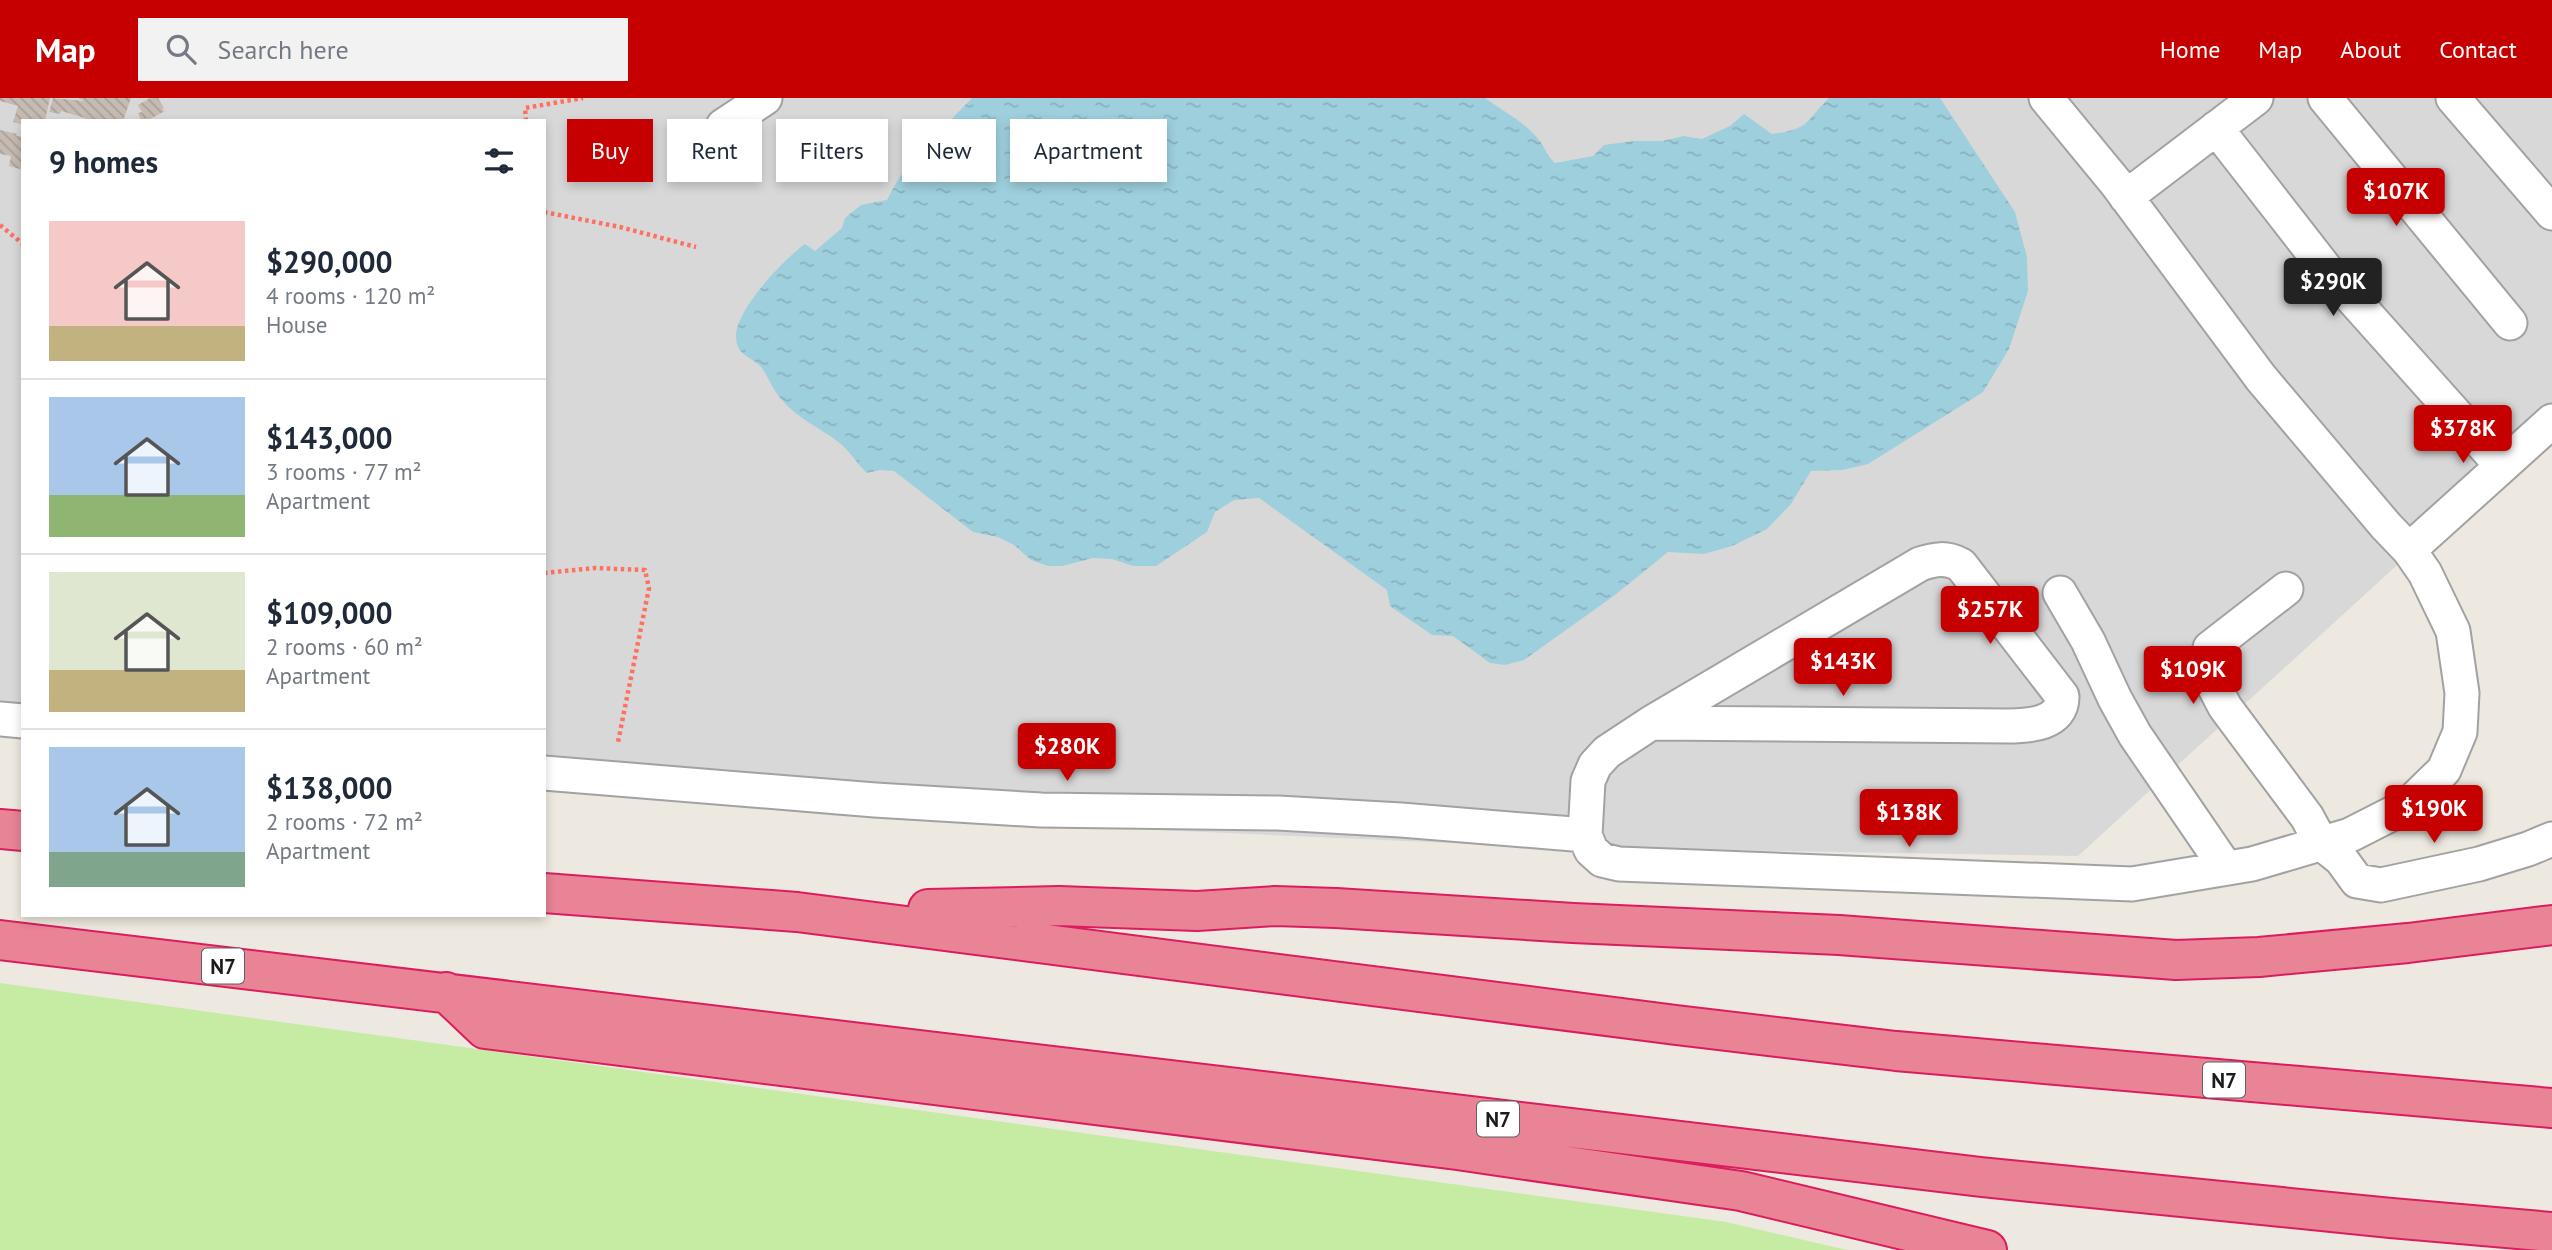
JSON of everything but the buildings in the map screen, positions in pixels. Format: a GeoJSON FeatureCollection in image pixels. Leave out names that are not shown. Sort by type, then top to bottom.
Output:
{"type":"FeatureCollection","features":[{"type":"Feature","properties":{"kind":"highway"},"geometry":{"type":"LineString","coordinates":[[0,829],[21,831]]}},
{"type":"Feature","properties":{"kind":"highway","name":"N7"},"geometry":{"type":"LineString","coordinates":[[546,893],[797,912],[1896,1051],[2552,1108]]}},
{"type":"Feature","properties":{"kind":"highway"},"geometry":{"type":"LineString","coordinates":[[797,912],[1059,906],[1197,911],[1275,906],[1311,907],[1573,923],[1839,935],[2176,960],[2259,957],[2395,945],[2552,925]]}},
{"type":"Feature","properties":{"kind":"highway","name":"N7"},"geometry":{"type":"LineString","coordinates":[[0,940],[1954,1174],[2257,1205],[2552,1231]]}},
{"type":"Feature","properties":{"kind":"highway"},"geometry":{"type":"LineString","coordinates":[[446,992],[485,1029],[1457,1150],[1741,1191],[1987,1250]]}},
{"type":"Feature","properties":{"kind":"street"},"geometry":{"type":"LineString","coordinates":[[734,119],[765,98]]}},
{"type":"Feature","properties":{"kind":"street"},"geometry":{"type":"LineString","coordinates":[[1651,723],[2032,725],[2047,720],[2062,704],[2062,696],[1961,565],[1950,559],[1920,564],[1785,642],[1651,723],[1607,752],[1595,765],[1588,781],[1585,835],[1591,850],[1602,860],[1619,864],[2132,884],[2252,864],[2350,835],[2407,806],[2444,770],[2460,732],[2462,693],[2453,631],[2425,573],[2409,550],[2262,378],[2126,197],[2046,98]]}},
{"type":"Feature","properties":{"kind":"street"},"geometry":{"type":"LineString","coordinates":[[2126,197],[2256,98]]}},
{"type":"Feature","properties":{"kind":"street"},"geometry":{"type":"LineString","coordinates":[[2325,98],[2510,323]]}},
{"type":"Feature","properties":{"kind":"street"},"geometry":{"type":"LineString","coordinates":[[2453,98],[2552,213]]}},
{"type":"Feature","properties":{"kind":"street"},"geometry":{"type":"LineString","coordinates":[[2216,128],[2325,268],[2502,466]]}},
{"type":"Feature","properties":{"kind":"street"},"geometry":{"type":"LineString","coordinates":[[2409,550],[2552,421]]}},
{"type":"Feature","properties":{"kind":"street"},"geometry":{"type":"LineString","coordinates":[[2286,589],[2210,648],[2205,669],[2225,707],[2307,817],[2322,843],[2341,859],[2357,881],[2381,885],[2479,864],[2552,839]]}},
{"type":"Feature","properties":{"kind":"street"},"geometry":{"type":"LineString","coordinates":[[2060,593],[2088,641],[2135,736],[2226,868]]}},
{"type":"Feature","properties":{"kind":"street"},"geometry":{"type":"LineString","coordinates":[[0,719],[21,721]]}},
{"type":"Feature","properties":{"kind":"street"},"geometry":{"type":"LineString","coordinates":[[546,773],[875,800],[1041,810],[1278,813],[1585,835]]}},
{"type":"Feature","properties":{"kind":"path"},"geometry":{"type":"LineString","coordinates":[[526,119],[525,107],[583,98]]}},
{"type":"Feature","properties":{"kind":"path"},"geometry":{"type":"LineString","coordinates":[[546,212],[620,226],[696,247]]}},
{"type":"Feature","properties":{"kind":"path"},"geometry":{"type":"LineString","coordinates":[[0,225],[21,242]]}},
{"type":"Feature","properties":{"kind":"path"},"geometry":{"type":"LineString","coordinates":[[546,573],[594,568],[645,570],[648,578],[649,588],[618,739],[615,778]]}},
{"type":"Feature","properties":{"kind":"shaded area"},"geometry":{"type":"Polygon","coordinates":[[[0,98],[2552,98],[2552,424],[2078,856],[1545,847],[838,816],[546,788],[546,119],[21,119],[21,738],[0,735],[0,98]]]}},
{"type":"Feature","properties":{"kind":"green space"},"geometry":{"type":"Polygon","coordinates":[[[0,983],[1726,1222],[1847,1250],[0,1250],[0,983]]]}},
{"type":"Feature","properties":{"kind":"water"},"geometry":{"type":"Polygon","coordinates":[[[972,98],[1485,98],[1528,128],[1555,163],[1593,156],[1604,145],[1662,141],[1684,136],[1702,139],[1730,126],[1744,114],[1772,134],[1793,130],[1805,124],[1829,98],[1940,98],[2015,212],[2027,257],[2028,291],[2009,349],[1983,392],[1868,464],[1842,470],[1811,471],[1791,504],[1767,529],[1732,546],[1704,554],[1668,552],[1615,595],[1524,660],[1505,665],[1490,663],[1453,636],[1432,635],[1390,606],[1387,590],[1259,498],[1234,500],[1215,512],[1207,532],[1156,566],[1133,566],[1112,559],[1093,558],[1062,566],[1048,566],[1031,560],[1014,545],[998,537],[973,532],[894,471],[867,473],[842,445],[782,400],[762,368],[739,348],[736,337],[743,313],[762,286],[785,261],[805,244],[815,251],[842,228],[845,218],[861,205],[887,200],[902,174],[902,182],[996,182],[996,119],[952,119],[972,98]]]}}]}
